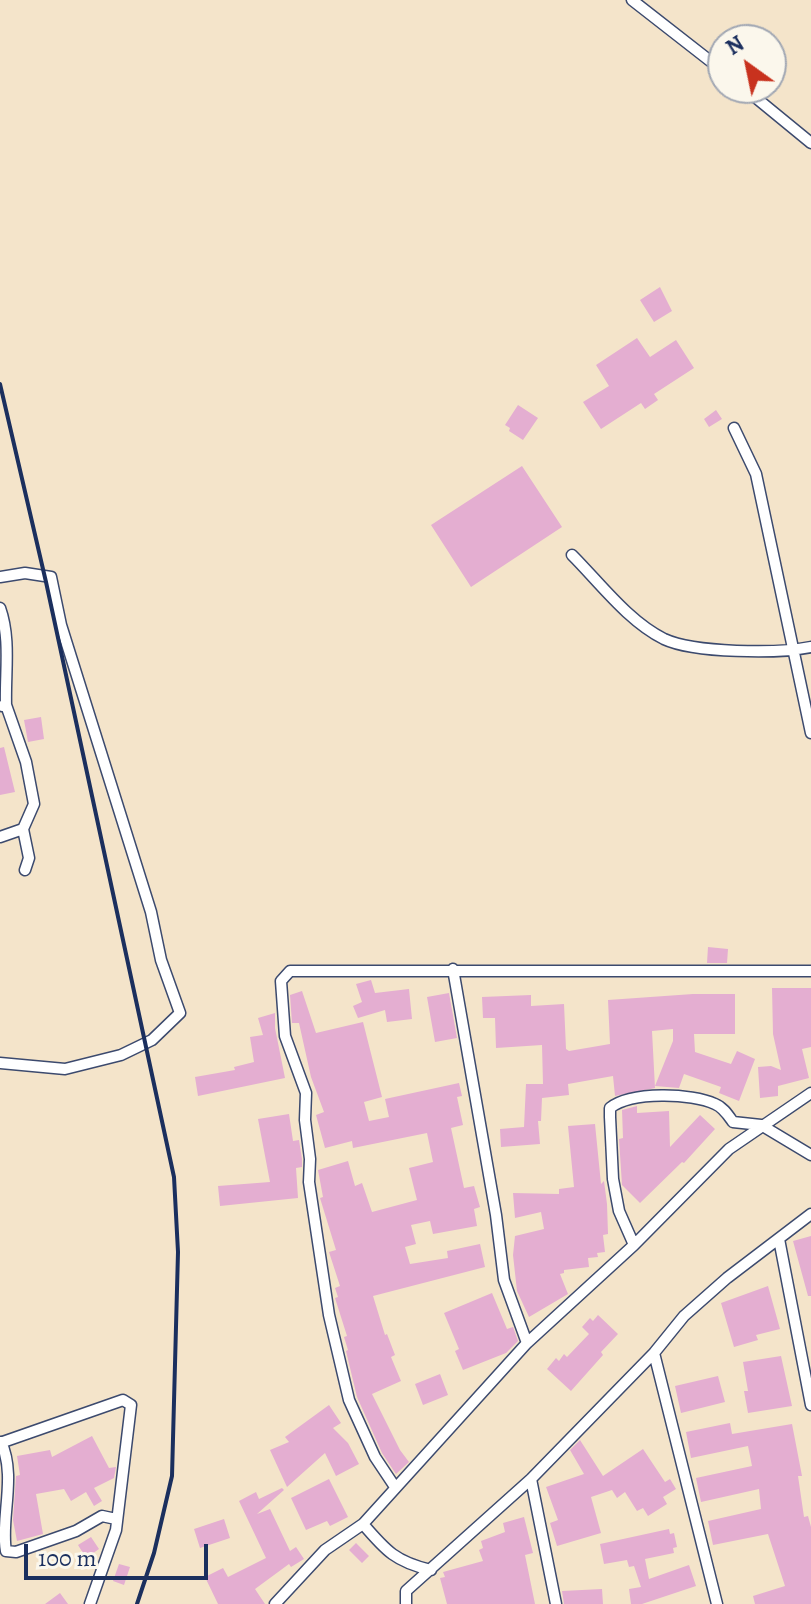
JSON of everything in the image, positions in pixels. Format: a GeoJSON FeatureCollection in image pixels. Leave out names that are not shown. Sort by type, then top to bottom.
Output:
{"type":"FeatureCollection","features":[{"type":"Feature","properties":{"kind":"street"},"geometry":{"type":"LineString","coordinates":[[632,0],[707,59]]}},
{"type":"Feature","properties":{"kind":"street"},"geometry":{"type":"LineString","coordinates":[[763,104],[811,143]]}},
{"type":"Feature","properties":{"kind":"street"},"geometry":{"type":"LineString","coordinates":[[734,428],[756,474],[811,733]]}},
{"type":"Feature","properties":{"kind":"street"},"geometry":{"type":"LineString","coordinates":[[572,555],[634,618],[665,640],[722,651],[792,651],[811,647]]}},
{"type":"Feature","properties":{"kind":"street"},"geometry":{"type":"LineString","coordinates":[[0,577],[25,573],[51,577],[61,625],[151,912],[161,960],[180,1013],[152,1040],[121,1055],[65,1069],[0,1063]]}},
{"type":"Feature","properties":{"kind":"street"},"geometry":{"type":"LineString","coordinates":[[0,608],[8,637],[3,706],[26,762],[34,804],[23,829],[29,858],[25,870]]}},
{"type":"Feature","properties":{"kind":"street"},"geometry":{"type":"LineString","coordinates":[[0,837],[23,829]]}},
{"type":"Feature","properties":{"kind":"street"},"geometry":{"type":"LineString","coordinates":[[453,969],[496,1215],[504,1280],[527,1343]]}},
{"type":"Feature","properties":{"kind":"street"},"geometry":{"type":"LineString","coordinates":[[395,1487],[375,1457],[349,1400],[336,1343],[309,1182],[306,1093],[285,1036],[281,981],[290,971],[811,971]]}},
{"type":"Feature","properties":{"kind":"street"},"geometry":{"type":"LineString","coordinates":[[275,1604],[325,1550],[363,1524],[527,1343],[634,1245],[719,1157],[811,1093]]}},
{"type":"Feature","properties":{"kind":"street"},"geometry":{"type":"LineString","coordinates":[[634,1245],[619,1211],[613,1179],[610,1108],[624,1101],[691,1096],[719,1105],[733,1122],[761,1125],[811,1155]]}},
{"type":"Feature","properties":{"kind":"street"},"geometry":{"type":"LineString","coordinates":[[406,1604],[406,1591],[531,1479],[654,1353],[684,1316],[727,1278],[811,1214]]}},
{"type":"Feature","properties":{"kind":"street"},"geometry":{"type":"LineString","coordinates":[[779,1239],[811,1405]]}},
{"type":"Feature","properties":{"kind":"street"},"geometry":{"type":"LineString","coordinates":[[654,1353],[717,1604]]}},
{"type":"Feature","properties":{"kind":"street"},"geometry":{"type":"LineString","coordinates":[[90,1604],[116,1530],[131,1405],[123,1400],[1,1443],[7,1463],[2,1523],[2,1540],[6,1551],[16,1552],[76,1531],[102,1516],[116,1519]]}},
{"type":"Feature","properties":{"kind":"street"},"geometry":{"type":"LineString","coordinates":[[531,1479],[556,1604]]}},
{"type":"Feature","properties":{"kind":"street"},"geometry":{"type":"LineString","coordinates":[[363,1524],[401,1562],[431,1570]]}},
{"type":"Feature","properties":{"kind":"building"},"geometry":{"type":"Polygon","coordinates":[[[660,287],[672,311],[654,322],[640,300],[660,287]]]}},
{"type":"Feature","properties":{"kind":"building"},"geometry":{"type":"Polygon","coordinates":[[[637,338],[650,357],[676,340],[694,368],[654,394],[658,400],[645,409],[641,403],[601,429],[583,402],[609,386],[596,365],[637,338]]]}},
{"type":"Feature","properties":{"kind":"building"},"geometry":{"type":"Polygon","coordinates":[[[518,405],[538,418],[523,440],[505,425],[518,405]]]}},
{"type":"Feature","properties":{"kind":"building"},"geometry":{"type":"Polygon","coordinates":[[[716,410],[722,419],[709,427],[704,419],[716,410]]]}},
{"type":"Feature","properties":{"kind":"building"},"geometry":{"type":"Polygon","coordinates":[[[522,466],[562,527],[471,587],[431,525],[522,466]]]}},
{"type":"Feature","properties":{"kind":"building"},"geometry":{"type":"Polygon","coordinates":[[[41,717],[44,739],[28,742],[24,720],[41,717]]]}},
{"type":"Feature","properties":{"kind":"building"},"geometry":{"type":"Polygon","coordinates":[[[4,747],[15,792],[0,795],[0,748],[4,747]]]}},
{"type":"Feature","properties":{"kind":"building"},"geometry":{"type":"Polygon","coordinates":[[[708,947],[728,949],[727,963],[707,963],[708,947]]]}},
{"type":"Feature","properties":{"kind":"building"},"geometry":{"type":"Polygon","coordinates":[[[371,980],[375,993],[409,989],[412,1019],[387,1022],[385,1010],[358,1018],[353,1006],[362,1002],[356,984],[371,980]]]}},
{"type":"Feature","properties":{"kind":"building"},"geometry":{"type":"Polygon","coordinates":[[[772,988],[811,988],[811,1047],[802,1049],[809,1078],[778,1086],[778,1096],[760,1098],[758,1067],[771,1066],[781,1070],[773,1034],[772,988]]]}},
{"type":"Feature","properties":{"kind":"building"},"geometry":{"type":"Polygon","coordinates":[[[302,991],[316,1033],[363,1022],[382,1097],[364,1102],[369,1121],[389,1117],[385,1099],[459,1083],[462,1096],[457,1097],[463,1125],[451,1128],[464,1188],[474,1186],[480,1207],[474,1209],[477,1226],[433,1234],[430,1221],[411,1225],[416,1244],[405,1247],[410,1264],[448,1258],[447,1251],[480,1244],[485,1267],[373,1296],[395,1355],[391,1357],[401,1381],[372,1394],[409,1462],[396,1474],[382,1453],[357,1397],[346,1351],[344,1337],[347,1336],[335,1298],[338,1297],[335,1288],[340,1286],[329,1252],[336,1250],[320,1198],[323,1197],[318,1170],[348,1161],[355,1186],[362,1183],[372,1212],[417,1200],[409,1168],[433,1162],[427,1133],[353,1148],[352,1141],[325,1148],[316,1115],[324,1112],[311,1077],[299,1023],[292,1023],[290,995],[302,991]]]}},
{"type":"Feature","properties":{"kind":"building"},"geometry":{"type":"Polygon","coordinates":[[[449,993],[457,1038],[435,1042],[427,997],[449,993]]]}},
{"type":"Feature","properties":{"kind":"building"},"geometry":{"type":"Polygon","coordinates":[[[735,994],[735,1034],[694,1034],[695,1052],[731,1064],[737,1051],[755,1059],[739,1101],[719,1093],[721,1087],[684,1074],[679,1088],[655,1086],[673,1041],[673,1029],[652,1031],[655,1088],[615,1096],[613,1076],[568,1084],[569,1095],[542,1098],[541,1121],[538,1121],[540,1144],[501,1147],[500,1129],[524,1127],[526,1084],[543,1084],[542,1045],[496,1048],[495,1018],[483,1018],[482,997],[531,995],[531,1006],[564,1004],[566,1049],[569,1051],[610,1044],[608,1000],[735,994]]]}},
{"type":"Feature","properties":{"kind":"building"},"geometry":{"type":"Polygon","coordinates":[[[275,1013],[285,1078],[198,1096],[195,1077],[235,1070],[234,1067],[254,1062],[250,1037],[263,1035],[258,1018],[275,1013]]]}},
{"type":"Feature","properties":{"kind":"building"},"geometry":{"type":"Polygon","coordinates":[[[637,1106],[637,1113],[669,1111],[670,1147],[700,1115],[715,1129],[684,1163],[640,1203],[622,1185],[619,1139],[623,1138],[622,1110],[637,1106]]]}},
{"type":"Feature","properties":{"kind":"building"},"geometry":{"type":"Polygon","coordinates":[[[289,1114],[293,1141],[299,1140],[302,1159],[302,1167],[296,1168],[298,1198],[220,1206],[218,1186],[270,1182],[258,1119],[289,1114]]]}},
{"type":"Feature","properties":{"kind":"building"},"geometry":{"type":"Polygon","coordinates":[[[595,1124],[601,1184],[604,1181],[607,1204],[608,1234],[603,1235],[605,1252],[588,1258],[589,1267],[564,1270],[560,1274],[568,1294],[529,1317],[517,1291],[513,1255],[515,1236],[544,1229],[541,1212],[515,1218],[513,1193],[559,1194],[559,1189],[574,1187],[568,1126],[595,1124]]]}},
{"type":"Feature","properties":{"kind":"building"},"geometry":{"type":"Polygon","coordinates":[[[811,1236],[811,1296],[808,1296],[793,1241],[811,1236]]]}},
{"type":"Feature","properties":{"kind":"building"},"geometry":{"type":"Polygon","coordinates":[[[768,1286],[780,1329],[756,1335],[758,1340],[734,1347],[721,1303],[768,1286]]]}},
{"type":"Feature","properties":{"kind":"building"},"geometry":{"type":"Polygon","coordinates":[[[492,1293],[507,1329],[513,1327],[518,1341],[506,1353],[463,1370],[455,1351],[459,1349],[444,1313],[492,1293]]]}},
{"type":"Feature","properties":{"kind":"building"},"geometry":{"type":"Polygon","coordinates":[[[598,1315],[618,1334],[571,1391],[547,1369],[556,1358],[559,1361],[564,1354],[567,1357],[589,1334],[582,1327],[598,1315]]]}},
{"type":"Feature","properties":{"kind":"building"},"geometry":{"type":"Polygon","coordinates":[[[781,1356],[792,1406],[748,1413],[743,1362],[781,1356]]]}},
{"type":"Feature","properties":{"kind":"building"},"geometry":{"type":"Polygon","coordinates":[[[440,1374],[448,1395],[423,1405],[415,1384],[440,1374]]]}},
{"type":"Feature","properties":{"kind":"building"},"geometry":{"type":"Polygon","coordinates":[[[718,1376],[725,1402],[681,1413],[675,1386],[718,1376]]]}},
{"type":"Feature","properties":{"kind":"building"},"geometry":{"type":"Polygon","coordinates":[[[329,1405],[341,1423],[333,1428],[348,1443],[359,1464],[336,1476],[325,1453],[287,1487],[270,1450],[289,1442],[285,1437],[329,1405]]]}},
{"type":"Feature","properties":{"kind":"building"},"geometry":{"type":"Polygon","coordinates":[[[730,1423],[732,1434],[792,1424],[802,1476],[798,1476],[804,1517],[808,1516],[811,1527],[811,1604],[755,1604],[753,1596],[785,1586],[768,1534],[713,1545],[708,1521],[761,1509],[759,1489],[701,1502],[696,1478],[752,1466],[748,1446],[691,1458],[686,1432],[730,1423]]]}},
{"type":"Feature","properties":{"kind":"building"},"geometry":{"type":"Polygon","coordinates":[[[92,1436],[109,1468],[116,1467],[114,1478],[94,1488],[102,1501],[94,1506],[86,1492],[71,1501],[64,1489],[36,1494],[43,1534],[17,1541],[13,1520],[16,1476],[20,1475],[17,1456],[50,1450],[52,1457],[92,1436]]]}},
{"type":"Feature","properties":{"kind":"building"},"geometry":{"type":"Polygon","coordinates":[[[580,1440],[603,1476],[643,1449],[665,1482],[670,1479],[676,1489],[663,1497],[667,1504],[648,1516],[643,1508],[637,1511],[625,1492],[617,1498],[612,1490],[591,1497],[601,1533],[557,1546],[550,1523],[558,1520],[546,1487],[584,1474],[570,1450],[580,1440]]]}},
{"type":"Feature","properties":{"kind":"building"},"geometry":{"type":"Polygon","coordinates":[[[329,1479],[348,1517],[330,1526],[327,1521],[306,1530],[291,1498],[329,1479]]]}},
{"type":"Feature","properties":{"kind":"building"},"geometry":{"type":"Polygon","coordinates":[[[282,1488],[284,1490],[257,1514],[270,1509],[290,1551],[296,1547],[304,1559],[291,1567],[289,1564],[255,1589],[265,1604],[218,1604],[205,1577],[223,1568],[228,1577],[266,1558],[239,1501],[256,1492],[259,1499],[282,1488]]]}},
{"type":"Feature","properties":{"kind":"building"},"geometry":{"type":"Polygon","coordinates":[[[524,1517],[533,1553],[525,1555],[535,1604],[447,1604],[440,1578],[445,1577],[443,1572],[483,1561],[479,1550],[483,1548],[481,1541],[505,1532],[503,1523],[524,1517]]]}},
{"type":"Feature","properties":{"kind":"building"},"geometry":{"type":"Polygon","coordinates":[[[224,1519],[230,1538],[200,1548],[194,1529],[224,1519]]]}},
{"type":"Feature","properties":{"kind":"building"},"geometry":{"type":"Polygon","coordinates":[[[669,1529],[670,1534],[674,1533],[677,1547],[673,1548],[674,1553],[645,1559],[649,1579],[689,1565],[696,1586],[642,1604],[631,1604],[629,1589],[641,1587],[634,1566],[629,1567],[627,1560],[604,1564],[600,1544],[669,1529]]]}},
{"type":"Feature","properties":{"kind":"building"},"geometry":{"type":"Polygon","coordinates":[[[91,1537],[99,1549],[86,1558],[78,1545],[91,1537]]]}},
{"type":"Feature","properties":{"kind":"building"},"geometry":{"type":"Polygon","coordinates":[[[356,1543],[369,1556],[362,1563],[349,1550],[356,1543]]]}},
{"type":"Feature","properties":{"kind":"building"},"geometry":{"type":"Polygon","coordinates":[[[119,1564],[130,1567],[124,1585],[113,1581],[119,1564]]]}},
{"type":"Feature","properties":{"kind":"building"},"geometry":{"type":"Polygon","coordinates":[[[602,1589],[603,1604],[564,1604],[562,1591],[602,1589]]]}},
{"type":"Feature","properties":{"kind":"building"},"geometry":{"type":"Polygon","coordinates":[[[60,1593],[68,1604],[45,1604],[60,1593]]]}},
{"type":"Feature","properties":{"kind":"railway"},"geometry":{"type":"LineString","coordinates":[[0,384],[46,582],[174,1177],[178,1252],[172,1476],[154,1553],[137,1604]]}}]}
